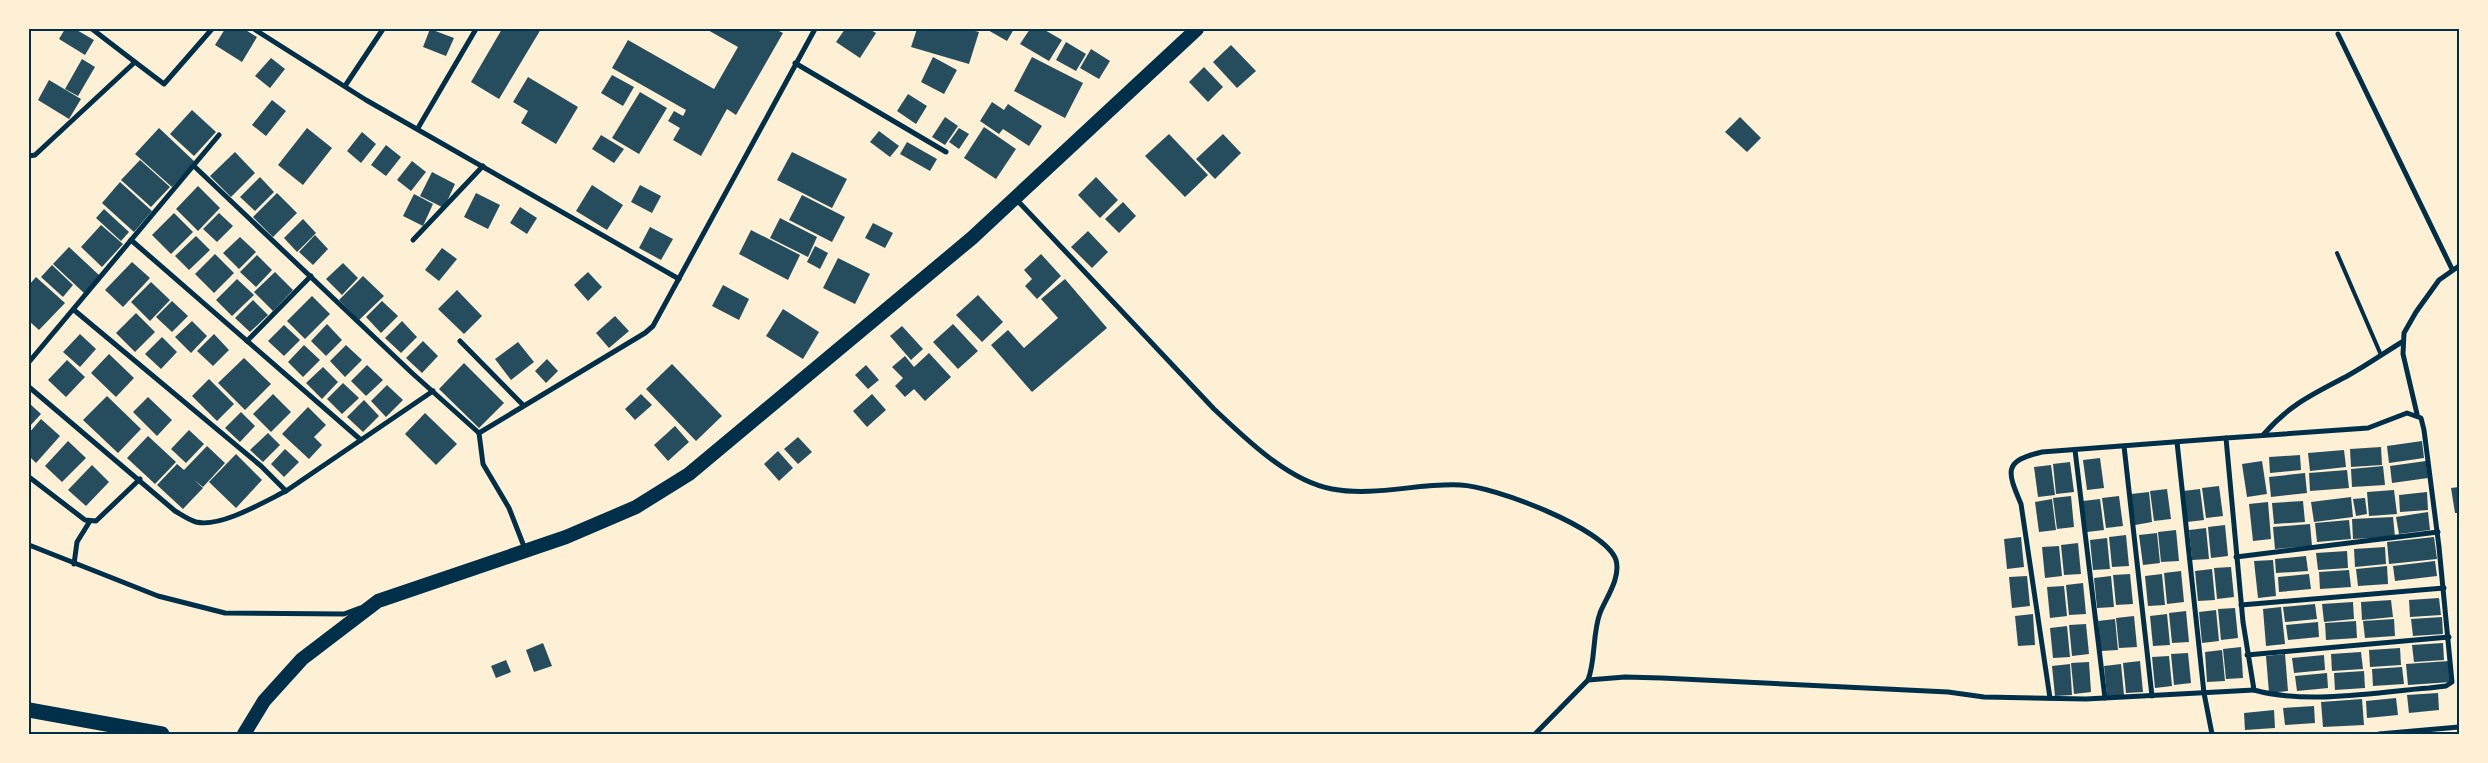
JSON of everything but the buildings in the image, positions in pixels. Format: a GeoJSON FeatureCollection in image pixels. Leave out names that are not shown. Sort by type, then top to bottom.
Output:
{"type":"FeatureCollection","features":[{"type":"Feature","properties":{"kind":"highway"},"geometry":{"type":"LineString","coordinates":[[244,734],[264,701],[302,659],[378,601],[525,552],[636,507],[689,474],[916,286],[1016,199],[1197,29]]}},
{"type":"Feature","properties":{"kind":"highway"},"geometry":{"type":"LineString","coordinates":[[29,710],[162,734]]}},
{"type":"Feature","properties":{"kind":"street"},"geometry":{"type":"LineString","coordinates":[[92,29],[164,84],[212,29]]}},
{"type":"Feature","properties":{"kind":"street"},"geometry":{"type":"LineString","coordinates":[[254,29],[345,86],[679,279]]}},
{"type":"Feature","properties":{"kind":"street"},"geometry":{"type":"LineString","coordinates":[[345,86],[383,29]]}},
{"type":"Feature","properties":{"kind":"street"},"geometry":{"type":"LineString","coordinates":[[418,128],[476,29]]}},
{"type":"Feature","properties":{"kind":"street"},"geometry":{"type":"LineString","coordinates":[[479,432],[645,333],[653,326],[815,29]]}},
{"type":"Feature","properties":{"kind":"street"},"geometry":{"type":"LineString","coordinates":[[2338,34],[2452,269]]}},
{"type":"Feature","properties":{"kind":"street"},"geometry":{"type":"LineString","coordinates":[[29,156],[35,155],[135,62]]}},
{"type":"Feature","properties":{"kind":"street"},"geometry":{"type":"LineString","coordinates":[[795,63],[946,152]]}},
{"type":"Feature","properties":{"kind":"street"},"geometry":{"type":"LineString","coordinates":[[29,362],[74,310],[130,240],[195,167],[219,135]]}},
{"type":"Feature","properties":{"kind":"street"},"geometry":{"type":"LineString","coordinates":[[414,240],[483,166]]}},
{"type":"Feature","properties":{"kind":"street"},"geometry":{"type":"LineString","coordinates":[[195,167],[433,392],[479,432],[483,464],[509,508],[525,552]]}},
{"type":"Feature","properties":{"kind":"street"},"geometry":{"type":"LineString","coordinates":[[1016,199],[1214,409],[1248,440],[1296,475],[1331,489],[1367,490],[1460,485],[1485,489],[1527,504],[1595,536],[1606,545],[1616,559],[1618,570],[1596,628],[1592,669],[1588,680],[1535,734]]}},
{"type":"Feature","properties":{"kind":"street"},"geometry":{"type":"LineString","coordinates":[[130,240],[361,440]]}},
{"type":"Feature","properties":{"kind":"street"},"geometry":{"type":"LineString","coordinates":[[1588,680],[1625,677],[1662,678],[1948,692],[1984,697],[2050,698],[2105,698],[2254,690],[2274,696],[2312,697],[2450,685],[2454,680],[2438,532],[2423,422],[2417,414],[2402,342],[2404,332],[2439,280],[2452,269],[2459,266]]}},
{"type":"Feature","properties":{"kind":"street"},"geometry":{"type":"LineString","coordinates":[[247,341],[311,276]]}},
{"type":"Feature","properties":{"kind":"street"},"geometry":{"type":"LineString","coordinates":[[74,310],[234,443],[286,491]]}},
{"type":"Feature","properties":{"kind":"street"},"geometry":{"type":"LineString","coordinates":[[460,341],[523,405]]}},
{"type":"Feature","properties":{"kind":"street"},"geometry":{"type":"LineString","coordinates":[[2263,434],[2280,415],[2298,401],[2402,342]]}},
{"type":"Feature","properties":{"kind":"street"},"geometry":{"type":"LineString","coordinates":[[29,387],[176,511],[197,522],[210,523],[236,514],[286,491],[433,392]]}},
{"type":"Feature","properties":{"kind":"street"},"geometry":{"type":"LineString","coordinates":[[2050,698],[2021,504],[2010,477],[2010,468],[2015,462],[2024,457],[2042,452],[2263,434],[2368,428],[2401,414],[2417,414]]}},
{"type":"Feature","properties":{"kind":"street"},"geometry":{"type":"LineString","coordinates":[[2226,438],[2241,604],[2247,655],[2254,690]]}},
{"type":"Feature","properties":{"kind":"street"},"geometry":{"type":"LineString","coordinates":[[2177,442],[2204,693],[2212,734]]}},
{"type":"Feature","properties":{"kind":"street"},"geometry":{"type":"LineString","coordinates":[[2124,446],[2152,696]]}},
{"type":"Feature","properties":{"kind":"street"},"geometry":{"type":"LineString","coordinates":[[2075,450],[2105,698]]}},
{"type":"Feature","properties":{"kind":"street"},"geometry":{"type":"LineString","coordinates":[[29,477],[85,520],[90,521],[96,521],[140,479]]}},
{"type":"Feature","properties":{"kind":"street"},"geometry":{"type":"LineString","coordinates":[[74,564],[77,542],[90,521]]}},
{"type":"Feature","properties":{"kind":"street"},"geometry":{"type":"LineString","coordinates":[[2236,557],[2438,532]]}},
{"type":"Feature","properties":{"kind":"street"},"geometry":{"type":"LineString","coordinates":[[29,545],[158,596],[225,612],[344,614],[378,601]]}},
{"type":"Feature","properties":{"kind":"street"},"geometry":{"type":"LineString","coordinates":[[2241,604],[2444,588]]}},
{"type":"Feature","properties":{"kind":"street"},"geometry":{"type":"LineString","coordinates":[[2247,655],[2448,637]]}},
{"type":"Feature","properties":{"kind":"street"},"geometry":{"type":"LineString","coordinates":[[2379,734],[2459,727]]}},
{"type":"Feature","properties":{"kind":"lane"},"geometry":{"type":"LineString","coordinates":[[2337,253],[2380,355]]}}]}
